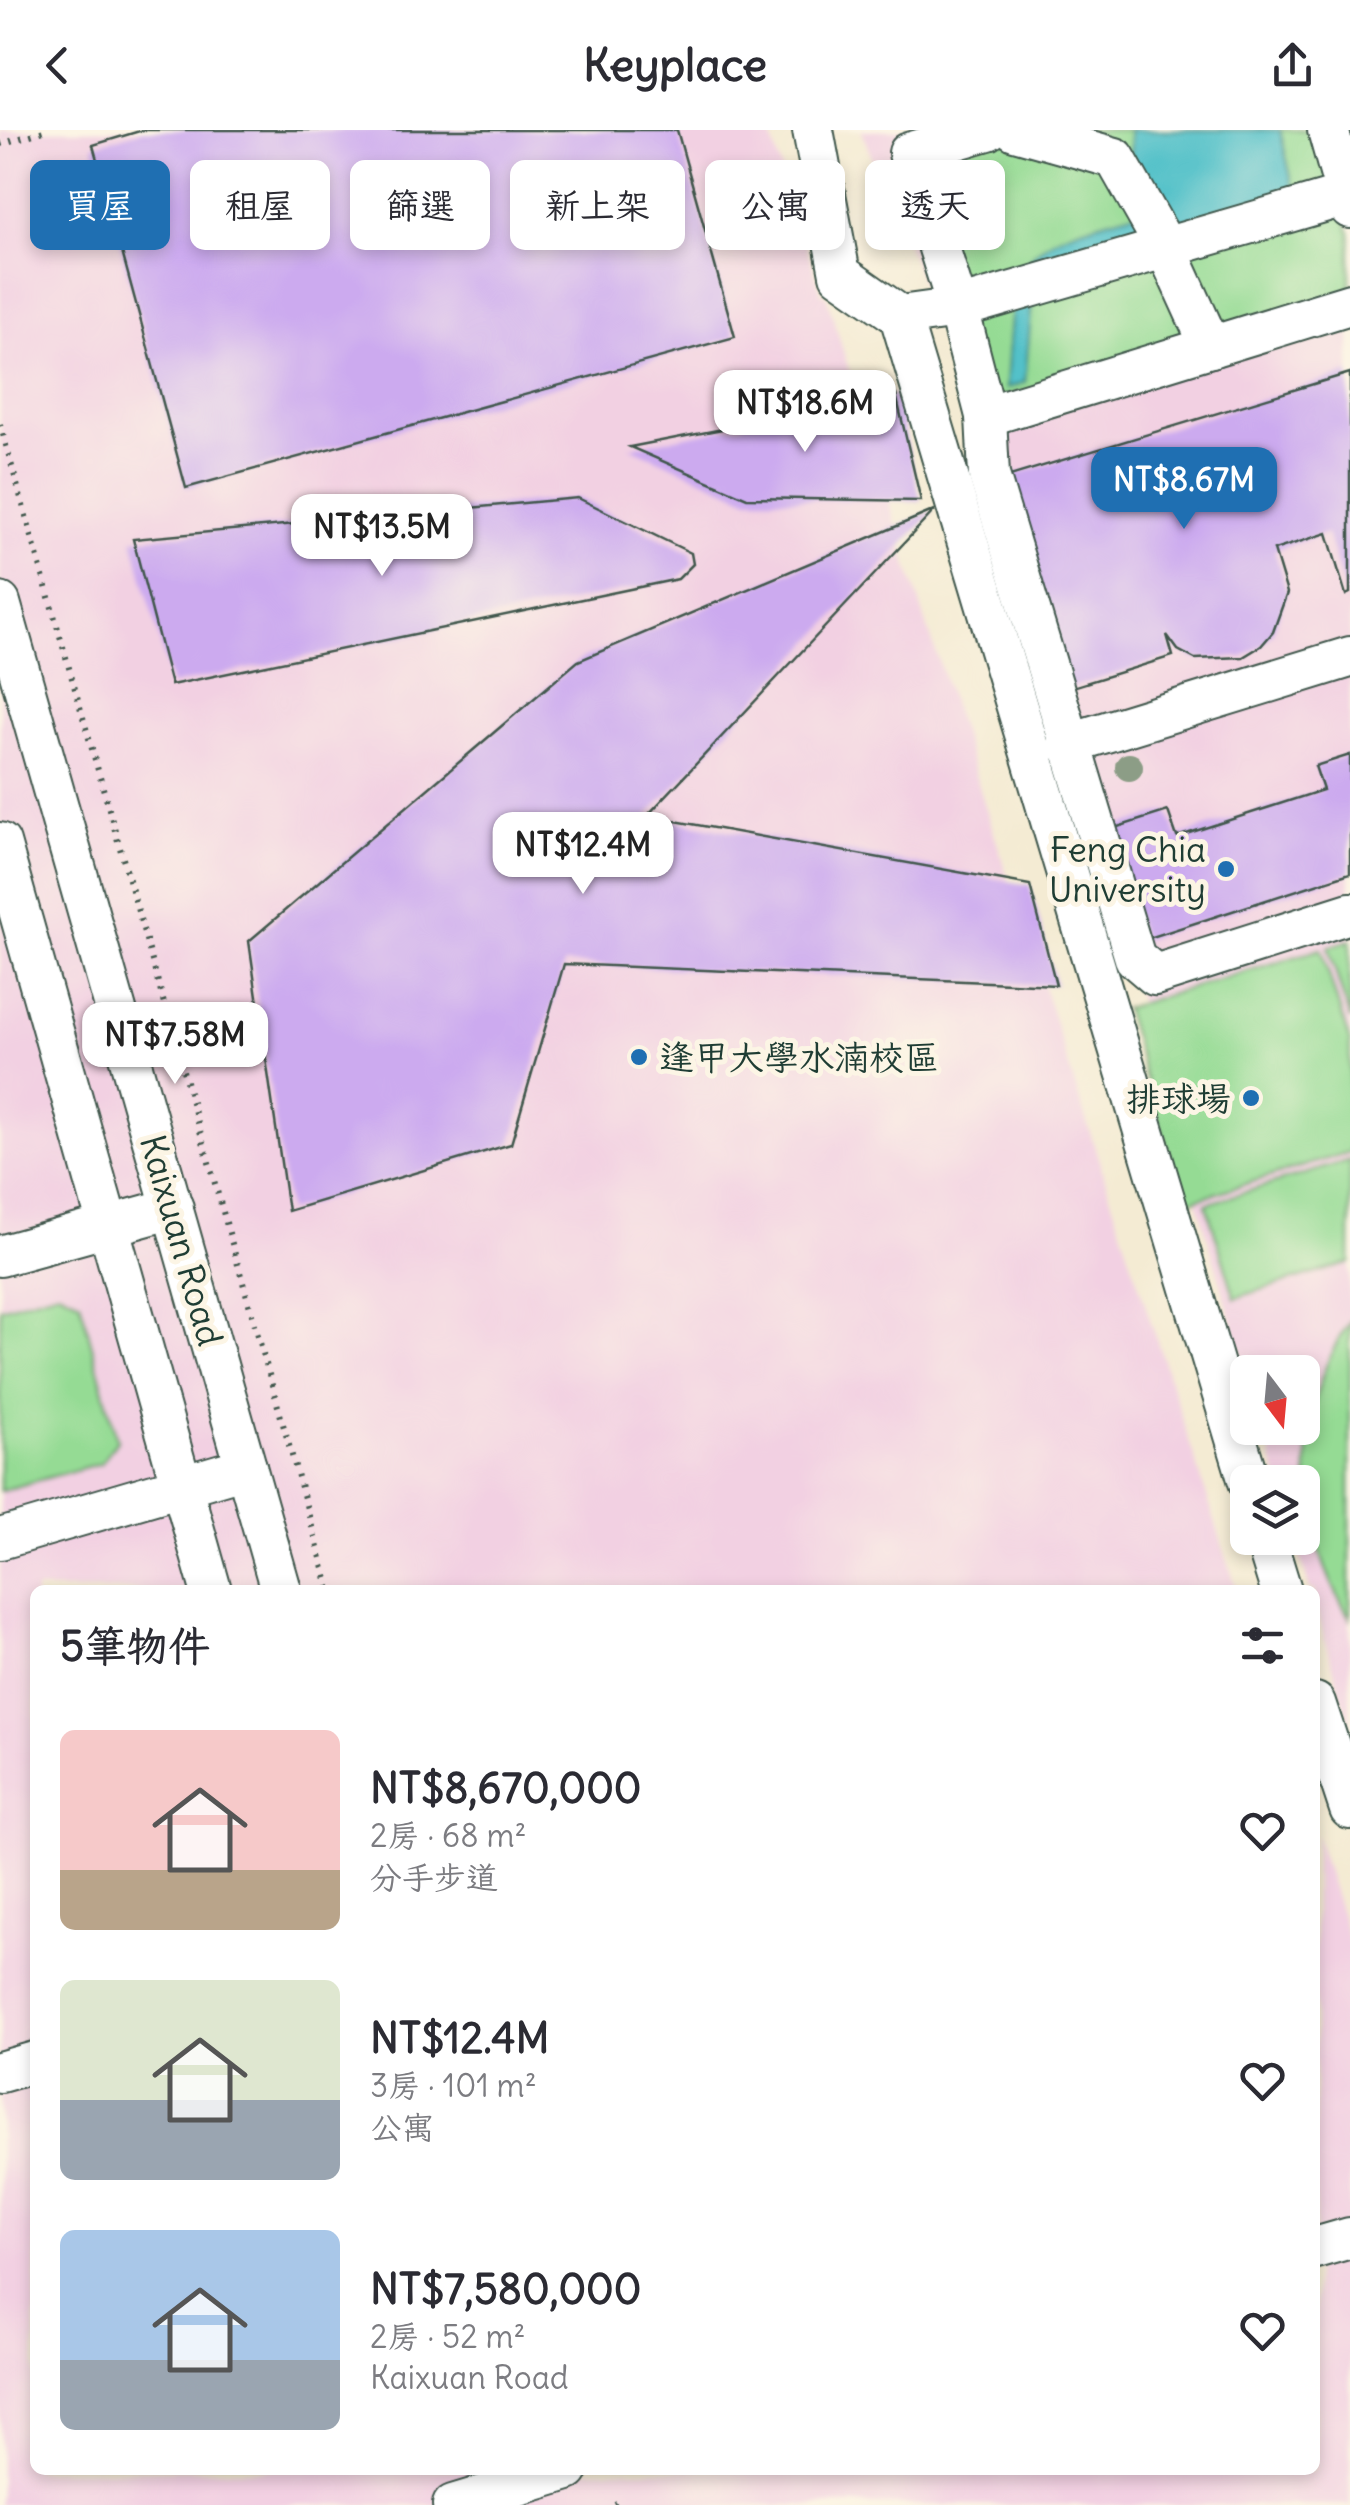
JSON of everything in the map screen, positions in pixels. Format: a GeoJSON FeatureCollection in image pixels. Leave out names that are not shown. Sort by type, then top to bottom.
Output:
{"type":"FeatureCollection","features":[{"type":"Feature","properties":{"kind":"street"},"geometry":{"type":"LineString","coordinates":[[813,130],[840,274],[900,316],[1244,1465]]}},
{"type":"Feature","properties":{"kind":"street"},"geometry":{"type":"LineString","coordinates":[[988,130],[909,153],[958,308],[986,416],[989,476],[1067,744],[1135,958],[1156,976],[1350,913]]}},
{"type":"Feature","properties":{"kind":"street"},"geometry":{"type":"LineString","coordinates":[[1015,130],[1121,157],[1211,347]]}},
{"type":"Feature","properties":{"kind":"street"},"geometry":{"type":"LineString","coordinates":[[900,316],[958,308],[1026,288],[1154,227],[1348,202],[1328,130]]}},
{"type":"Feature","properties":{"kind":"street"},"geometry":{"type":"LineString","coordinates":[[986,416],[1350,304]]}},
{"type":"Feature","properties":{"kind":"street","name":"Kaixuan Road"},"geometry":{"type":"LineString","coordinates":[[0,602],[14,704],[174,1208],[280,1585]]}},
{"type":"Feature","properties":{"kind":"street"},"geometry":{"type":"LineString","coordinates":[[1067,744],[1350,657]]}},
{"type":"Feature","properties":{"kind":"street","name":"Kaixuan Road"},"geometry":{"type":"LineString","coordinates":[[0,842],[210,1585]]}},
{"type":"Feature","properties":{"kind":"street"},"geometry":{"type":"LineString","coordinates":[[0,1256],[174,1208]]}},
{"type":"Feature","properties":{"kind":"street"},"geometry":{"type":"LineString","coordinates":[[0,1538],[246,1468]]}},
{"type":"Feature","properties":{"kind":"street"},"geometry":{"type":"LineString","coordinates":[[1271,1555],[1280,1585]]}},
{"type":"Feature","properties":{"kind":"street"},"geometry":{"type":"LineString","coordinates":[[1320,1718],[1350,1808]]}},
{"type":"Feature","properties":{"kind":"street"},"geometry":{"type":"LineString","coordinates":[[0,2072],[30,2063]]}},
{"type":"Feature","properties":{"kind":"street"},"geometry":{"type":"LineString","coordinates":[[1320,2247],[1350,2238]]}},
{"type":"Feature","properties":{"kind":"street"},"geometry":{"type":"LineString","coordinates":[[463,2495],[545,2481]]}},
{"type":"Feature","properties":{"kind":"path"},"geometry":{"type":"LineString","coordinates":[[0,144],[47,130]]}},
{"type":"Feature","properties":{"kind":"path"},"geometry":{"type":"LineString","coordinates":[[0,424],[329,1585]]}},
{"type":"Feature","properties":{"kind":"shaded area","name":"逢甲大學水湳校區"},"geometry":{"type":"Polygon","coordinates":[[[0,130],[769,130],[779,160],[705,160],[705,250],[808,250],[822,295],[826,294],[909,569],[1235,1585],[30,1585],[30,2475],[1320,2475],[1320,1850],[1350,1944],[1350,2505],[0,2505],[0,130]]]}},
{"type":"Feature","properties":{"kind":"shaded area","name":"Feng Chia University"},"geometry":{"type":"Polygon","coordinates":[[[861,130],[1350,130],[1350,1726],[1320,1623],[1320,1585],[1309,1585],[1300,1555],[1320,1555],[1320,1465],[1274,1465],[1268,1445],[1320,1445],[1320,1355],[1242,1355],[955,366],[909,250],[1005,250],[1005,160],[873,160],[861,130]]]}},
{"type":"Feature","properties":{"kind":"green space"},"geometry":{"type":"Polygon","coordinates":[[[953,130],[1320,130],[1350,233],[1350,295],[974,406],[928,250],[1005,250],[1005,160],[902,160],[898,147],[953,130]]]}},
{"type":"Feature","properties":{"kind":"green space"},"geometry":{"type":"Polygon","coordinates":[[[1350,940],[1350,1020],[1328,947],[1350,940]]]}},
{"type":"Feature","properties":{"kind":"green space","name":"排球場"},"geometry":{"type":"Polygon","coordinates":[[[1321,949],[1350,1043],[1350,1152],[1184,1203],[1124,1008],[1321,949]]]}},
{"type":"Feature","properties":{"kind":"green space"},"geometry":{"type":"Polygon","coordinates":[[[1350,1160],[1350,1263],[1235,1298],[1206,1204],[1350,1160]]]}},
{"type":"Feature","properties":{"kind":"green space"},"geometry":{"type":"Polygon","coordinates":[[[58,1291],[80,1301],[117,1440],[101,1463],[0,1491],[0,1308],[58,1291]]]}},
{"type":"Feature","properties":{"kind":"green space"},"geometry":{"type":"Polygon","coordinates":[[[1350,1321],[1350,1618],[1320,1551],[1320,1465],[1307,1465],[1308,1445],[1320,1445],[1320,1384],[1350,1321]]]}},
{"type":"Feature","properties":{"kind":"water"},"geometry":{"type":"Polygon","coordinates":[[[1129,130],[1280,130],[1295,195],[1190,225],[1167,224],[1128,232],[1065,251],[1040,279],[1032,300],[1025,382],[1006,389],[1013,306],[1019,279],[1030,259],[1048,243],[1073,231],[1153,208],[1131,159],[1129,130]]]}},
{"type":"Feature","properties":{"kind":"building"},"geometry":{"type":"Polygon","coordinates":[[[143,130],[677,130],[705,230],[705,250],[711,250],[735,337],[186,488],[121,250],[170,250],[170,160],[97,160],[93,145],[143,130]]]}},
{"type":"Feature","properties":{"kind":"building"},"geometry":{"type":"Polygon","coordinates":[[[1350,373],[1350,593],[1346,595],[1327,533],[1274,550],[1287,593],[1273,632],[1261,646],[1243,657],[1195,659],[1178,650],[1167,635],[1173,656],[1063,690],[1000,479],[1350,373]]]}},
{"type":"Feature","properties":{"kind":"building"},"geometry":{"type":"Polygon","coordinates":[[[896,395],[921,501],[747,498],[630,447],[896,395]]]}},
{"type":"Feature","properties":{"kind":"building"},"geometry":{"type":"Polygon","coordinates":[[[578,498],[691,553],[693,564],[678,579],[171,685],[133,539],[578,498]]]}},
{"type":"Feature","properties":{"kind":"building"},"geometry":{"type":"Polygon","coordinates":[[[935,510],[647,816],[1030,885],[1056,985],[564,964],[511,1144],[288,1211],[249,941],[578,661],[935,510]]]}},
{"type":"Feature","properties":{"kind":"building"},"geometry":{"type":"Polygon","coordinates":[[[1350,755],[1350,873],[1143,940],[1108,830],[1168,811],[1177,837],[1323,790],[1315,766],[1350,755]]]}},
{"type":"Feature","properties":{"kind":"place","name":"Feng Chia University"},"geometry":{"type":"Point","coordinates":[1226,869]}},
{"type":"Feature","properties":{"kind":"place","name":"逢甲大學水湳校區"},"geometry":{"type":"Point","coordinates":[639,1057]}},
{"type":"Feature","properties":{"kind":"place","name":"排球場"},"geometry":{"type":"Point","coordinates":[1251,1098]}}]}
